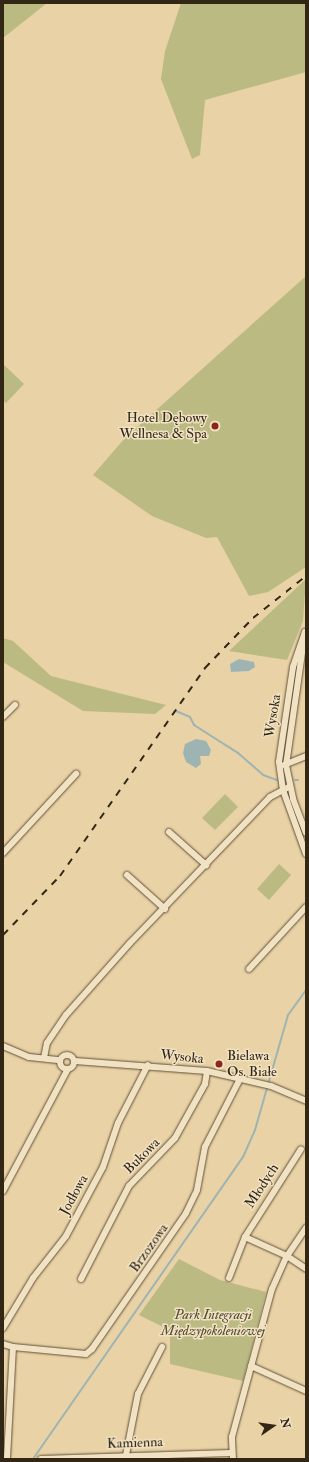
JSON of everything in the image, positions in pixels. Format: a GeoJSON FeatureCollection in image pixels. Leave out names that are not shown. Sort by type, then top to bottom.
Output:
{"type":"FeatureCollection","features":[{"type":"Feature","properties":{"kind":"street"},"geometry":{"type":"LineString","coordinates":[[302,653],[306,630]]}},
{"type":"Feature","properties":{"kind":"street","name":"Wysoka"},"geometry":{"type":"LineString","coordinates":[[302,653],[286,764],[286,789],[306,833]]}},
{"type":"Feature","properties":{"kind":"street","name":"Wysoka"},"geometry":{"type":"LineString","coordinates":[[302,653],[286,708],[279,766],[306,854]]}},
{"type":"Feature","properties":{"kind":"street"},"geometry":{"type":"LineString","coordinates":[[3,717],[15,705]]}},
{"type":"Feature","properties":{"kind":"street"},"geometry":{"type":"LineString","coordinates":[[279,766],[306,756]]}},
{"type":"Feature","properties":{"kind":"street"},"geometry":{"type":"LineString","coordinates":[[3,853],[76,774]]}},
{"type":"Feature","properties":{"kind":"street"},"geometry":{"type":"LineString","coordinates":[[44,1058],[47,1043],[66,1015],[270,797],[286,789]]}},
{"type":"Feature","properties":{"kind":"street"},"geometry":{"type":"LineString","coordinates":[[169,832],[206,865]]}},
{"type":"Feature","properties":{"kind":"street"},"geometry":{"type":"LineString","coordinates":[[127,875],[165,909]]}},
{"type":"Feature","properties":{"kind":"street"},"geometry":{"type":"LineString","coordinates":[[249,969],[306,907]]}},
{"type":"Feature","properties":{"kind":"street"},"geometry":{"type":"LineString","coordinates":[[3,1046],[22,1055],[60,1060],[62,1066],[68,1069]]}},
{"type":"Feature","properties":{"kind":"street","name":"Wysoka"},"geometry":{"type":"LineString","coordinates":[[60,1060],[68,1054],[75,1061],[148,1065],[207,1072],[240,1078],[306,1101]]}},
{"type":"Feature","properties":{"kind":"street"},"geometry":{"type":"LineString","coordinates":[[3,1191],[68,1069],[75,1061]]}},
{"type":"Feature","properties":{"kind":"street","name":"Jodłowa"},"geometry":{"type":"LineString","coordinates":[[3,1328],[33,1278],[66,1236],[103,1167],[118,1123],[148,1065]]}},
{"type":"Feature","properties":{"kind":"street","name":"Bukowa"},"geometry":{"type":"LineString","coordinates":[[81,1278],[129,1186],[175,1138],[205,1084],[207,1072]]}},
{"type":"Feature","properties":{"kind":"street","name":"Brzozowa"},"geometry":{"type":"LineString","coordinates":[[3,1344],[14,1347],[86,1354],[92,1349],[186,1213],[197,1190],[205,1147],[240,1078]]}},
{"type":"Feature","properties":{"kind":"street","name":"Młodych"},"geometry":{"type":"LineString","coordinates":[[229,1278],[246,1237],[301,1149]]}},
{"type":"Feature","properties":{"kind":"street"},"geometry":{"type":"LineString","coordinates":[[232,1456],[251,1366],[272,1290],[287,1256],[306,1228]]}},
{"type":"Feature","properties":{"kind":"street"},"geometry":{"type":"LineString","coordinates":[[246,1237],[287,1256],[306,1269]]}},
{"type":"Feature","properties":{"kind":"street"},"geometry":{"type":"LineString","coordinates":[[7,1459],[14,1347]]}},
{"type":"Feature","properties":{"kind":"street"},"geometry":{"type":"LineString","coordinates":[[126,1455],[138,1394],[162,1347]]}},
{"type":"Feature","properties":{"kind":"street"},"geometry":{"type":"LineString","coordinates":[[251,1366],[306,1391]]}},
{"type":"Feature","properties":{"kind":"street","name":"Kamienna"},"geometry":{"type":"LineString","coordinates":[[44,1459],[126,1455],[232,1456]]}},
{"type":"Feature","properties":{"kind":"green space"},"geometry":{"type":"Polygon","coordinates":[[[3,3],[47,3],[3,38],[3,3]]]}},
{"type":"Feature","properties":{"kind":"green space"},"geometry":{"type":"Polygon","coordinates":[[[181,3],[306,3],[306,72],[205,100],[200,155],[192,159],[161,79],[165,51],[181,3]]]}},
{"type":"Feature","properties":{"kind":"green space"},"geometry":{"type":"Polygon","coordinates":[[[306,276],[306,567],[268,592],[249,596],[217,537],[206,538],[152,516],[93,475],[125,438],[306,276]]]}},
{"type":"Feature","properties":{"kind":"green space"},"geometry":{"type":"Polygon","coordinates":[[[3,364],[24,384],[6,403],[3,401],[3,364]]]}},
{"type":"Feature","properties":{"kind":"green space"},"geometry":{"type":"Polygon","coordinates":[[[306,579],[303,621],[287,660],[229,651],[306,579]]]}},
{"type":"Feature","properties":{"kind":"green space"},"geometry":{"type":"Polygon","coordinates":[[[3,638],[13,641],[51,676],[166,705],[155,714],[83,711],[3,662],[3,638]]]}},
{"type":"Feature","properties":{"kind":"green space"},"geometry":{"type":"Polygon","coordinates":[[[225,794],[238,807],[215,830],[202,818],[225,794]]]}},
{"type":"Feature","properties":{"kind":"green space"},"geometry":{"type":"Polygon","coordinates":[[[279,864],[291,875],[269,900],[257,889],[279,864]]]}},
{"type":"Feature","properties":{"kind":"green space","name":"Park Integracji Międzypokoleniowej"},"geometry":{"type":"Polygon","coordinates":[[[179,1259],[220,1280],[266,1292],[243,1381],[170,1364],[170,1335],[165,1328],[139,1315],[179,1259]]]}},
{"type":"Feature","properties":{"kind":"water"},"geometry":{"type":"Polygon","coordinates":[[[239,659],[254,662],[255,667],[249,671],[231,672],[230,664],[239,659]]]}},
{"type":"Feature","properties":{"kind":"water"},"geometry":{"type":"Polygon","coordinates":[[[196,739],[206,741],[211,750],[209,756],[200,756],[201,764],[196,768],[186,762],[183,753],[185,744],[196,739]]]}},
{"type":"Feature","properties":{"kind":"waterway"},"geometry":{"type":"LineString","coordinates":[[176,711],[190,717],[194,725],[238,753],[263,775],[277,780]]}},
{"type":"Feature","properties":{"kind":"waterway"},"geometry":{"type":"LineString","coordinates":[[33,1459],[243,1157],[255,1130],[288,1015],[306,990]]}},
{"type":"Feature","properties":{"kind":"railway"},"geometry":{"type":"LineString","coordinates":[[3,935],[60,876],[205,668],[253,618],[306,576]]}},
{"type":"Feature","properties":{"kind":"place","name":"Hotel Dębowy Wellnesa & Spa"},"geometry":{"type":"Point","coordinates":[215,426]}},
{"type":"Feature","properties":{"kind":"place","name":"Bielawa Os. Białe"},"geometry":{"type":"Point","coordinates":[219,1064]}}]}
